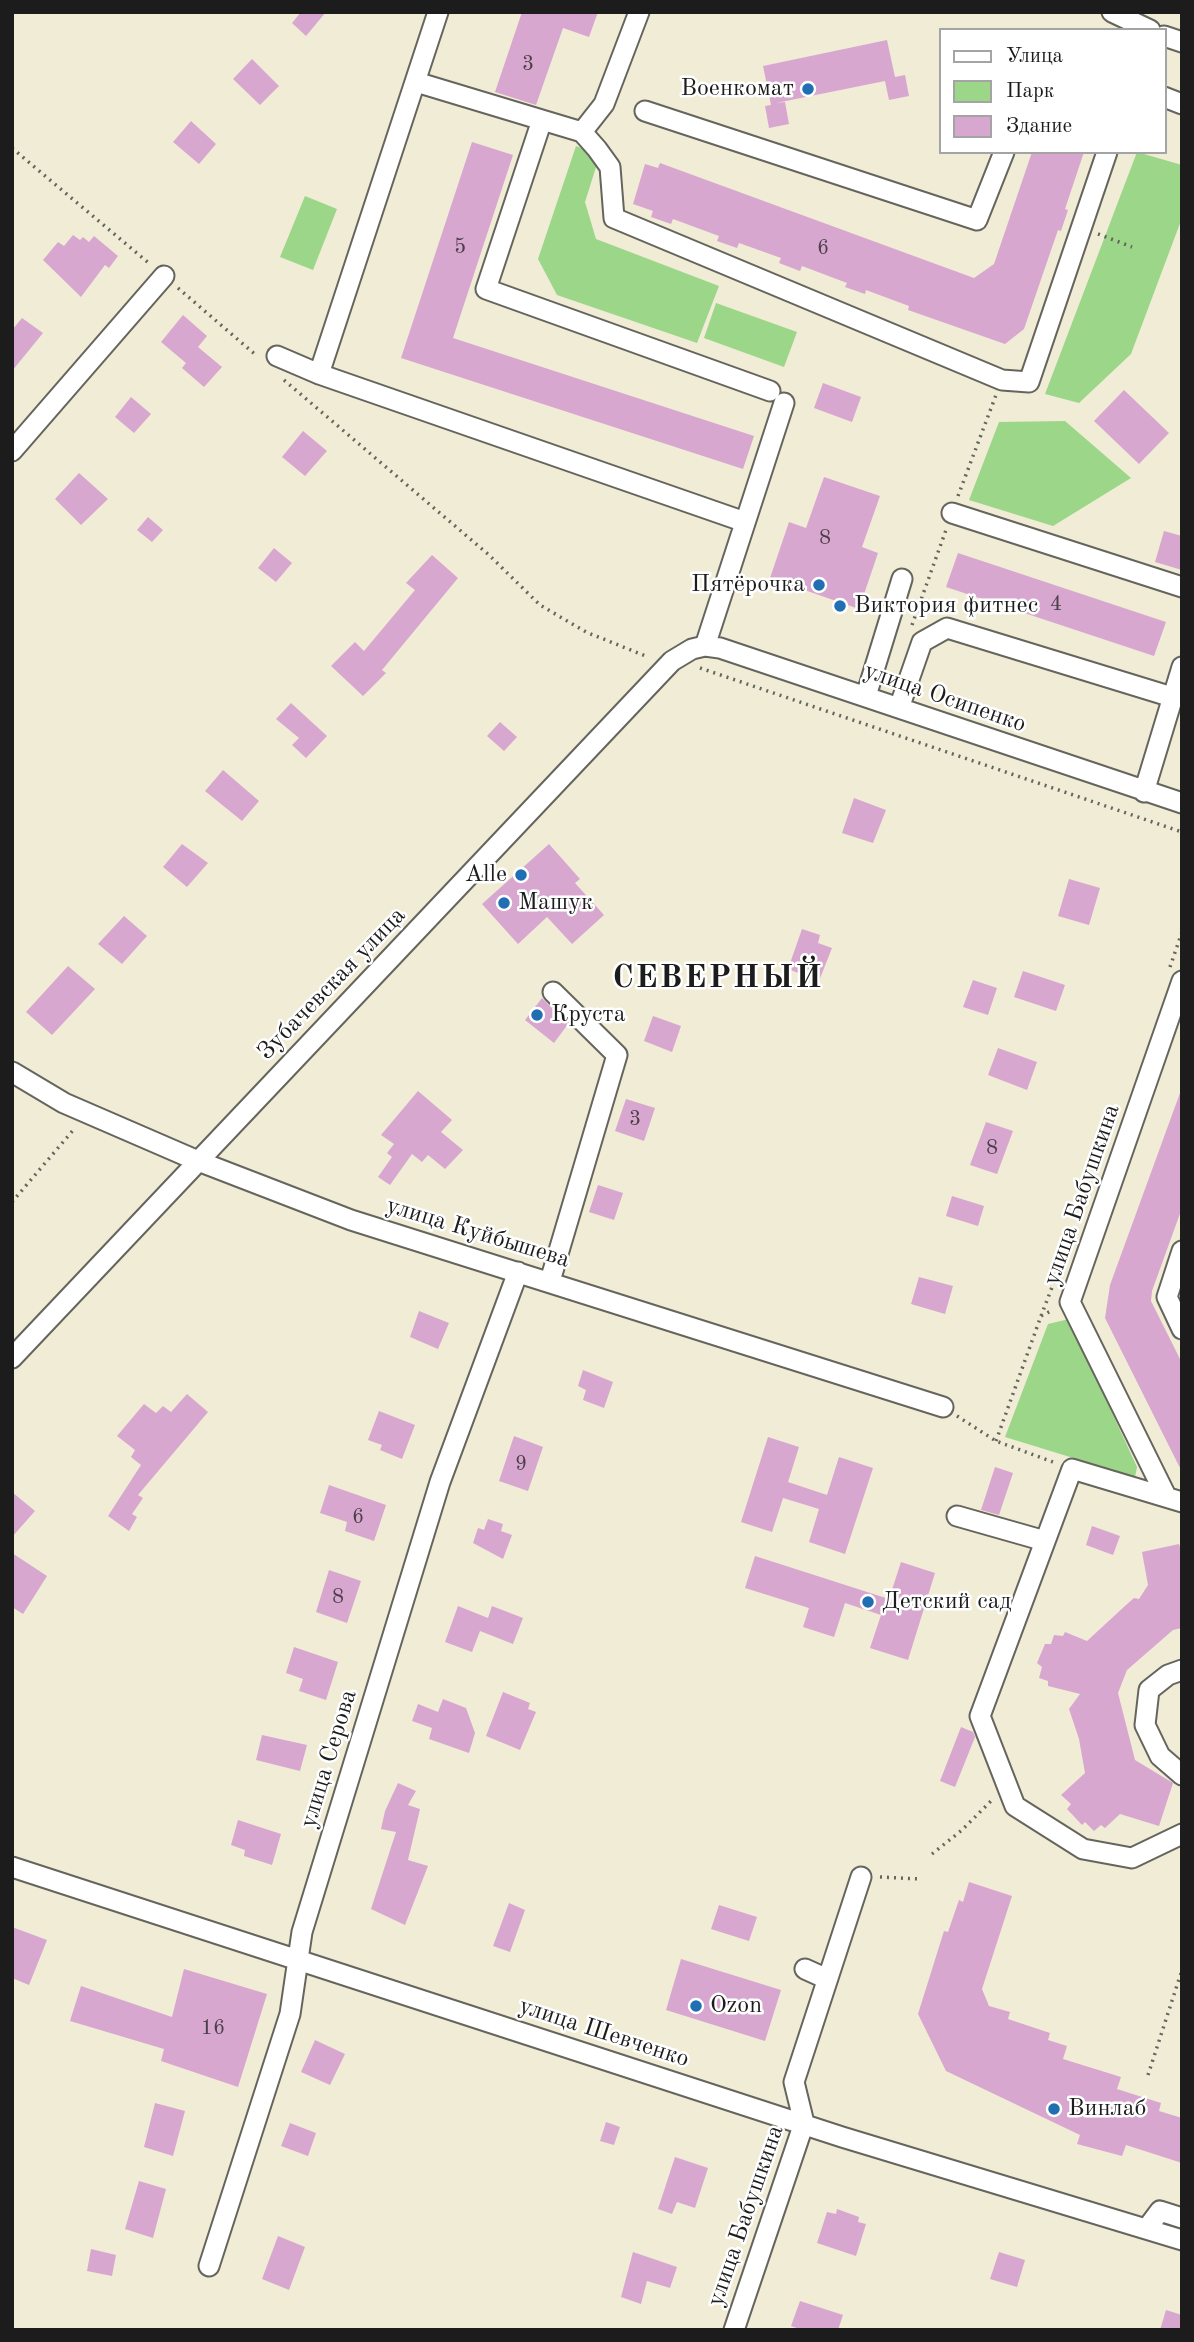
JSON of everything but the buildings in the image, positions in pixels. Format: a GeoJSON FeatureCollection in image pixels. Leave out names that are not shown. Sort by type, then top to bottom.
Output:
{"type":"FeatureCollection","features":[{"type":"Feature","properties":{"kind":"street"},"geometry":{"type":"LineString","coordinates":[[319,374],[438,12]]}},
{"type":"Feature","properties":{"kind":"street"},"geometry":{"type":"LineString","coordinates":[[582,132],[604,104],[639,12]]}},
{"type":"Feature","properties":{"kind":"street"},"geometry":{"type":"LineString","coordinates":[[1112,12],[1146,28]]}},
{"type":"Feature","properties":{"kind":"street"},"geometry":{"type":"LineString","coordinates":[[416,82],[582,132],[610,167],[614,218],[1002,380],[1029,382],[1106,154]]}},
{"type":"Feature","properties":{"kind":"street"},"geometry":{"type":"LineString","coordinates":[[645,111],[977,220],[1003,154]]}},
{"type":"Feature","properties":{"kind":"street"},"geometry":{"type":"LineString","coordinates":[[542,120],[486,289],[777,397],[745,522],[699,647]]}},
{"type":"Feature","properties":{"kind":"street"},"geometry":{"type":"LineString","coordinates":[[12,451],[164,276]]}},
{"type":"Feature","properties":{"kind":"street"},"geometry":{"type":"LineString","coordinates":[[271,359],[745,522]]}},
{"type":"Feature","properties":{"kind":"street"},"geometry":{"type":"LineString","coordinates":[[952,513],[1182,587]]}},
{"type":"Feature","properties":{"kind":"street"},"geometry":{"type":"LineString","coordinates":[[866,696],[902,579]]}},
{"type":"Feature","properties":{"kind":"street"},"geometry":{"type":"LineString","coordinates":[[899,708],[922,642],[947,628],[1172,696]]}},
{"type":"Feature","properties":{"kind":"street","name":"Зубачевская улица"},"geometry":{"type":"LineString","coordinates":[[12,1358],[672,662],[699,647]]}},
{"type":"Feature","properties":{"kind":"street","name":"улица Осипенко"},"geometry":{"type":"LineString","coordinates":[[699,647],[866,696],[1182,803]]}},
{"type":"Feature","properties":{"kind":"street"},"geometry":{"type":"LineString","coordinates":[[1144,792],[1182,667]]}},
{"type":"Feature","properties":{"kind":"street","name":"улица Бабушкина"},"geometry":{"type":"LineString","coordinates":[[1173,1498],[1070,1302],[1175,1022],[1182,981]]}},
{"type":"Feature","properties":{"kind":"street"},"geometry":{"type":"LineString","coordinates":[[550,1281],[617,1055],[553,992]]}},
{"type":"Feature","properties":{"kind":"street","name":"улица Куйбышева"},"geometry":{"type":"LineString","coordinates":[[12,1072],[87,1112],[198,1161],[351,1220],[943,1407]]}},
{"type":"Feature","properties":{"kind":"street"},"geometry":{"type":"LineString","coordinates":[[1182,1251],[1167,1297],[1182,1329]]}},
{"type":"Feature","properties":{"kind":"street","name":"улица Серова"},"geometry":{"type":"LineString","coordinates":[[209,2266],[290,2014],[302,1932],[440,1482],[518,1272]]}},
{"type":"Feature","properties":{"kind":"street"},"geometry":{"type":"LineString","coordinates":[[1173,1498],[1072,1469],[980,1716],[1015,1806],[1083,1849],[1132,1858],[1182,1833]]}},
{"type":"Feature","properties":{"kind":"street"},"geometry":{"type":"LineString","coordinates":[[957,1516],[1045,1541]]}},
{"type":"Feature","properties":{"kind":"street"},"geometry":{"type":"LineString","coordinates":[[1182,1670],[1168,1675],[1149,1690],[1145,1725],[1160,1756],[1182,1775]]}},
{"type":"Feature","properties":{"kind":"street","name":"улица Шевченко"},"geometry":{"type":"LineString","coordinates":[[12,1867],[804,2123],[1148,2227],[1182,2240]]}},
{"type":"Feature","properties":{"kind":"street","name":"улица Бабушкина"},"geometry":{"type":"LineString","coordinates":[[734,2330],[804,2123],[794,2082],[861,1877]]}},
{"type":"Feature","properties":{"kind":"street"},"geometry":{"type":"LineString","coordinates":[[805,1969],[827,1979]]}},
{"type":"Feature","properties":{"kind":"street"},"geometry":{"type":"LineString","coordinates":[[1148,2227],[1160,2211],[1182,2218]]}},
{"type":"Feature","properties":{"kind":"path"},"geometry":{"type":"LineString","coordinates":[[12,148],[164,276],[271,359]]}},
{"type":"Feature","properties":{"kind":"path"},"geometry":{"type":"LineString","coordinates":[[1081,229],[1132,247]]}},
{"type":"Feature","properties":{"kind":"path"},"geometry":{"type":"LineString","coordinates":[[282,379],[489,555],[540,605],[586,632],[646,657],[701,669],[1182,832]]}},
{"type":"Feature","properties":{"kind":"path"},"geometry":{"type":"LineString","coordinates":[[911,627],[1002,380]]}},
{"type":"Feature","properties":{"kind":"path"},"geometry":{"type":"LineString","coordinates":[[12,1202],[49,1163],[87,1112]]}},
{"type":"Feature","properties":{"kind":"path"},"geometry":{"type":"LineString","coordinates":[[996,1441],[1041,1316],[1070,1302]]}},
{"type":"Feature","properties":{"kind":"path"},"geometry":{"type":"LineString","coordinates":[[943,1407],[996,1441],[1072,1469]]}},
{"type":"Feature","properties":{"kind":"path"},"geometry":{"type":"LineString","coordinates":[[932,1854],[962,1830],[1005,1786]]}},
{"type":"Feature","properties":{"kind":"path"},"geometry":{"type":"LineString","coordinates":[[861,1877],[920,1879]]}},
{"type":"Feature","properties":{"kind":"path"},"geometry":{"type":"LineString","coordinates":[[1148,2075],[1182,1970]]}},
{"type":"Feature","properties":{"kind":"green space"},"geometry":{"type":"Polygon","coordinates":[[[576,146],[594,153],[596,167],[585,202],[596,239],[719,286],[697,343],[557,295],[538,259],[576,146]]]}},
{"type":"Feature","properties":{"kind":"green space"},"geometry":{"type":"Polygon","coordinates":[[[1136,154],[1182,165],[1182,218],[1131,354],[1079,403],[1045,394],[1136,154]]]}},
{"type":"Feature","properties":{"kind":"green space"},"geometry":{"type":"Polygon","coordinates":[[[305,196],[337,209],[313,270],[280,257],[305,196]]]}},
{"type":"Feature","properties":{"kind":"green space"},"geometry":{"type":"Polygon","coordinates":[[[716,303],[797,332],[784,367],[704,338],[716,303]]]}},
{"type":"Feature","properties":{"kind":"green space"},"geometry":{"type":"Polygon","coordinates":[[[1065,421],[1131,478],[1053,526],[969,500],[999,422],[1065,421]]]}},
{"type":"Feature","properties":{"kind":"green space"},"geometry":{"type":"Polygon","coordinates":[[[1069,1319],[1137,1467],[1135,1477],[1005,1437],[1048,1324],[1069,1319]]]}},
{"type":"Feature","properties":{"kind":"place","name":"Военкомат"},"geometry":{"type":"Point","coordinates":[808,89]}},
{"type":"Feature","properties":{"kind":"place","name":"Пятёрочка"},"geometry":{"type":"Point","coordinates":[819,585]}},
{"type":"Feature","properties":{"kind":"place","name":"Виктория фитнес"},"geometry":{"type":"Point","coordinates":[840,606]}},
{"type":"Feature","properties":{"kind":"place","name":"Alle"},"geometry":{"type":"Point","coordinates":[521,875]}},
{"type":"Feature","properties":{"kind":"place","name":"Машук"},"geometry":{"type":"Point","coordinates":[504,903]}},
{"type":"Feature","properties":{"kind":"place","name":"Круста"},"geometry":{"type":"Point","coordinates":[537,1015]}},
{"type":"Feature","properties":{"kind":"place","name":"Детский сад"},"geometry":{"type":"Point","coordinates":[868,1602]}},
{"type":"Feature","properties":{"kind":"place","name":"Ozon"},"geometry":{"type":"Point","coordinates":[696,2006]}},
{"type":"Feature","properties":{"kind":"place","name":"Винлаб"},"geometry":{"type":"Point","coordinates":[1054,2109]}},
{"type":"Feature","properties":{"kind":"district","name":"СЕВЕРНЫЙ"},"geometry":{"type":"Point","coordinates":[718,979]}}]}
